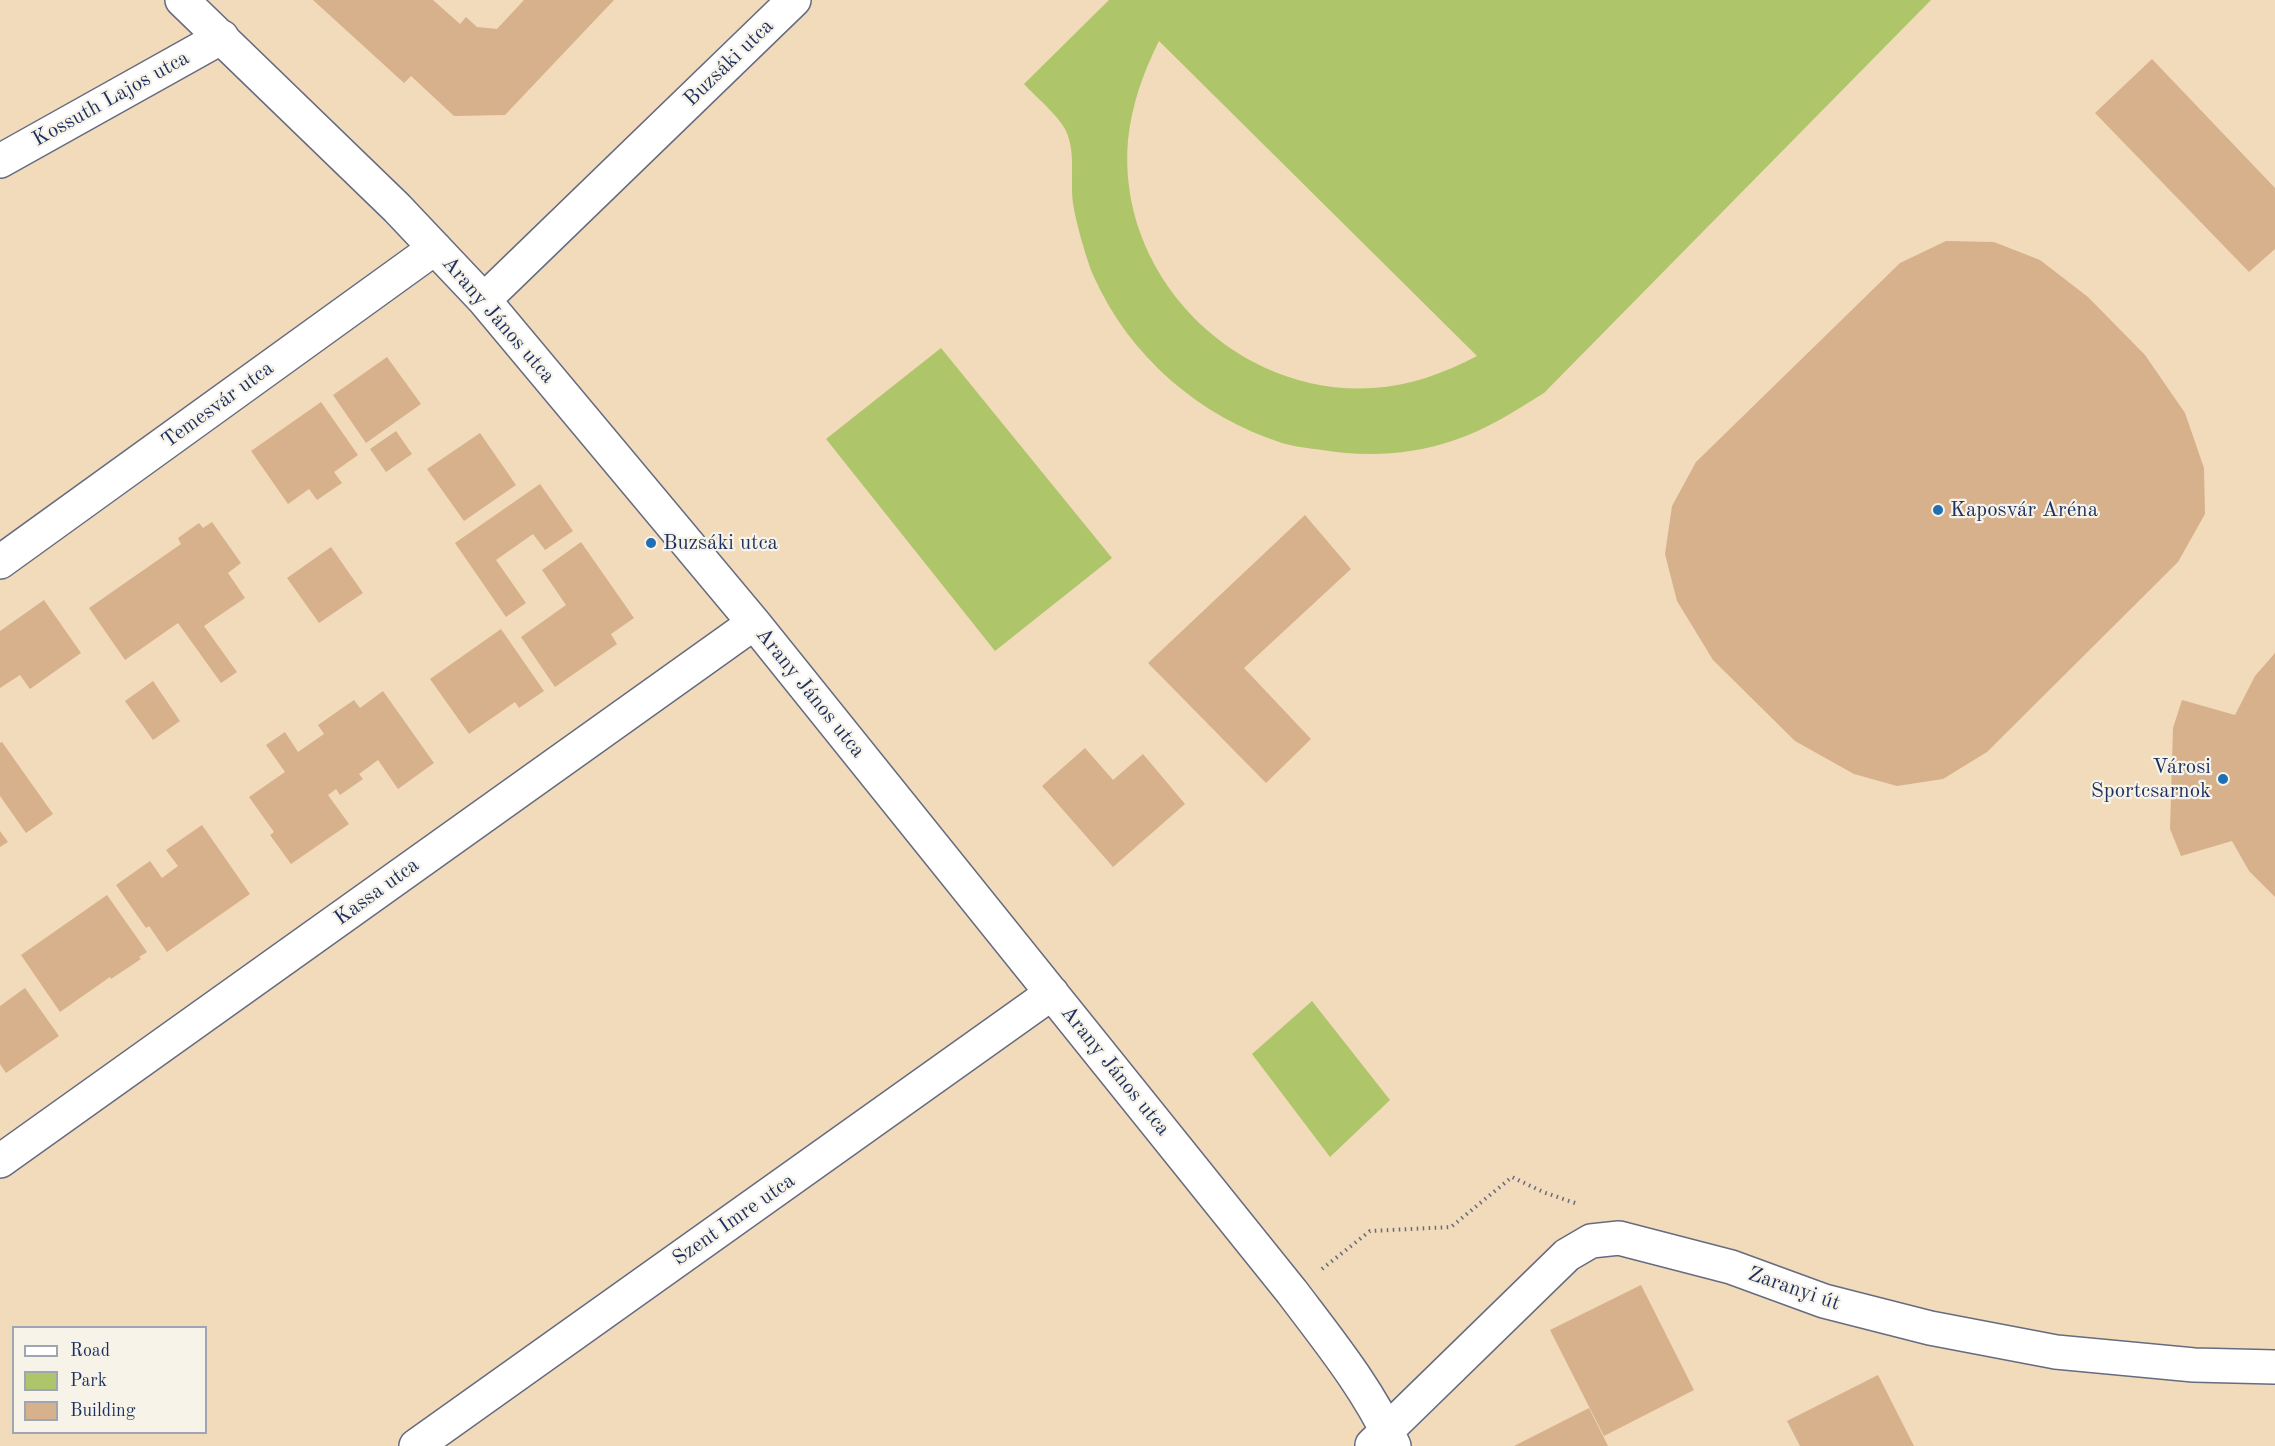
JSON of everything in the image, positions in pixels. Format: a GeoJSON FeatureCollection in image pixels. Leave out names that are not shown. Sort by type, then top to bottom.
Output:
{"type":"FeatureCollection","features":[{"type":"Feature","properties":{"kind":"street","name":"Arany János utca"},"geometry":{"type":"LineString","coordinates":[[182,0],[397,208],[484,300],[754,623],[1292,1292],[1358,1381],[1384,1441]]}},
{"type":"Feature","properties":{"kind":"street","name":"Buzsáki utca"},"geometry":{"type":"LineString","coordinates":[[484,300],[794,0]]}},
{"type":"Feature","properties":{"kind":"street","name":"Kossuth Lajos utca"},"geometry":{"type":"LineString","coordinates":[[0,161],[222,37]]}},
{"type":"Feature","properties":{"kind":"street","name":"Temesvár utca"},"geometry":{"type":"LineString","coordinates":[[0,562],[435,248]]}},
{"type":"Feature","properties":{"kind":"street","name":"Kassa utca"},"geometry":{"type":"LineString","coordinates":[[0,1161],[754,623]]}},
{"type":"Feature","properties":{"kind":"street","name":"Szent Imre utca"},"geometry":{"type":"LineString","coordinates":[[416,1446],[1052,993]]}},
{"type":"Feature","properties":{"kind":"street","name":"Zaranyi út"},"geometry":{"type":"LineString","coordinates":[[1384,1441],[1567,1255],[1591,1241],[1619,1238],[1731,1267],[1824,1301],[1930,1328],[2056,1352],[2194,1365],[2275,1366]]}},
{"type":"Feature","properties":{"kind":"green space"},"geometry":{"type":"Polygon","coordinates":[[[1109,0],[1931,0],[1544,393],[1500,420],[1465,437],[1436,446],[1404,452],[1355,454],[1282,443],[1223,417],[1196,400],[1147,358],[1109,306],[1091,270],[1074,210],[1071,148],[1066,131],[1053,113],[1024,84],[1109,0]],[[1159,41],[1143,77],[1132,114],[1128,140],[1130,190],[1142,238],[1164,281],[1195,319],[1233,350],[1276,372],[1323,386],[1373,388],[1400,385],[1439,373],[1477,356],[1159,41]]]}},
{"type":"Feature","properties":{"kind":"green space"},"geometry":{"type":"Polygon","coordinates":[[[941,348],[1112,558],[995,651],[826,439],[941,348]]]}},
{"type":"Feature","properties":{"kind":"green space"},"geometry":{"type":"Polygon","coordinates":[[[1312,1001],[1390,1100],[1330,1157],[1252,1054],[1312,1001]]]}},
{"type":"Feature","properties":{"kind":"building"},"geometry":{"type":"Polygon","coordinates":[[[313,0],[433,0],[460,24],[466,17],[477,27],[497,29],[524,0],[614,0],[505,115],[454,116],[411,76],[404,83],[313,0]]]}},
{"type":"Feature","properties":{"kind":"building"},"geometry":{"type":"Polygon","coordinates":[[[2152,59],[2275,188],[2275,249],[2249,272],[2095,113],[2152,59]]]}},
{"type":"Feature","properties":{"kind":"building","name":"Kaposvár Aréna"},"geometry":{"type":"Polygon","coordinates":[[[1946,241],[1994,242],[2040,260],[2088,297],[2145,355],[2185,413],[2204,468],[2205,514],[2178,562],[1987,752],[1943,779],[1897,786],[1854,774],[1795,741],[1713,660],[1677,601],[1665,554],[1672,506],[1696,462],[1900,263],[1946,241]]]}},
{"type":"Feature","properties":{"kind":"building"},"geometry":{"type":"Polygon","coordinates":[[[387,357],[421,404],[366,443],[333,395],[387,357]]]}},
{"type":"Feature","properties":{"kind":"building"},"geometry":{"type":"Polygon","coordinates":[[[321,402],[358,455],[334,472],[342,483],[317,500],[309,489],[288,504],[251,451],[321,402]]]}},
{"type":"Feature","properties":{"kind":"building"},"geometry":{"type":"Polygon","coordinates":[[[396,431],[412,454],[386,472],[370,449],[396,431]]]}},
{"type":"Feature","properties":{"kind":"building"},"geometry":{"type":"Polygon","coordinates":[[[480,433],[516,485],[464,521],[427,469],[480,433]]]}},
{"type":"Feature","properties":{"kind":"building"},"geometry":{"type":"Polygon","coordinates":[[[540,484],[573,531],[545,550],[533,534],[496,560],[526,603],[506,617],[455,543],[540,484]]]}},
{"type":"Feature","properties":{"kind":"building"},"geometry":{"type":"Polygon","coordinates":[[[1305,515],[1351,569],[1244,668],[1311,739],[1266,783],[1148,663],[1305,515]]]}},
{"type":"Feature","properties":{"kind":"building"},"geometry":{"type":"Polygon","coordinates":[[[212,522],[241,563],[228,573],[245,598],[204,626],[237,672],[221,683],[178,623],[125,660],[89,608],[181,544],[178,538],[199,523],[203,528],[212,522]]]}},
{"type":"Feature","properties":{"kind":"building"},"geometry":{"type":"Polygon","coordinates":[[[581,542],[634,618],[611,634],[617,644],[555,687],[521,637],[566,605],[542,570],[581,542]]]}},
{"type":"Feature","properties":{"kind":"building"},"geometry":{"type":"Polygon","coordinates":[[[331,547],[363,593],[319,623],[287,578],[331,547]]]}},
{"type":"Feature","properties":{"kind":"building"},"geometry":{"type":"Polygon","coordinates":[[[44,600],[81,653],[30,689],[20,675],[0,688],[0,631],[44,600]]]}},
{"type":"Feature","properties":{"kind":"building"},"geometry":{"type":"Polygon","coordinates":[[[501,629],[544,691],[519,708],[515,702],[469,734],[430,679],[501,629]]]}},
{"type":"Feature","properties":{"kind":"building","name":"Városi Sportcsarnok"},"geometry":{"type":"Polygon","coordinates":[[[2275,653],[2275,897],[2249,871],[2232,841],[2181,856],[2170,829],[2173,728],[2182,700],[2235,715],[2255,676],[2275,653]]]}},
{"type":"Feature","properties":{"kind":"building"},"geometry":{"type":"Polygon","coordinates":[[[153,681],[180,721],[153,740],[125,701],[153,681]]]}},
{"type":"Feature","properties":{"kind":"building"},"geometry":{"type":"Polygon","coordinates":[[[383,691],[434,763],[398,789],[378,760],[359,774],[363,779],[340,795],[336,789],[328,795],[349,824],[291,864],[270,835],[274,832],[249,797],[285,772],[266,745],[285,732],[298,752],[324,734],[318,725],[354,700],[360,708],[383,691]]]}},
{"type":"Feature","properties":{"kind":"building"},"geometry":{"type":"Polygon","coordinates":[[[2,742],[53,814],[26,833],[0,796],[0,743],[2,742]]]}},
{"type":"Feature","properties":{"kind":"building"},"geometry":{"type":"Polygon","coordinates":[[[1085,748],[1113,780],[1143,754],[1185,804],[1113,867],[1042,786],[1085,748]]]}},
{"type":"Feature","properties":{"kind":"building"},"geometry":{"type":"Polygon","coordinates":[[[202,825],[250,894],[167,952],[149,926],[146,928],[116,885],[150,861],[162,878],[178,866],[166,850],[202,825]]]}},
{"type":"Feature","properties":{"kind":"building"},"geometry":{"type":"Polygon","coordinates":[[[0,831],[8,842],[0,847],[0,831]]]}},
{"type":"Feature","properties":{"kind":"building"},"geometry":{"type":"Polygon","coordinates":[[[107,895],[147,952],[139,957],[141,959],[111,979],[110,977],[60,1012],[21,955],[107,895]]]}},
{"type":"Feature","properties":{"kind":"building"},"geometry":{"type":"Polygon","coordinates":[[[25,988],[59,1036],[6,1073],[0,1064],[0,1006],[25,988]]]}},
{"type":"Feature","properties":{"kind":"building"},"geometry":{"type":"Polygon","coordinates":[[[1641,1285],[1694,1390],[1604,1436],[1550,1330],[1641,1285]]]}},
{"type":"Feature","properties":{"kind":"building"},"geometry":{"type":"Polygon","coordinates":[[[1878,1375],[1914,1446],[1800,1446],[1787,1421],[1878,1375]]]}},
{"type":"Feature","properties":{"kind":"building"},"geometry":{"type":"Polygon","coordinates":[[[1589,1408],[1608,1446],[1514,1446],[1589,1408]]]}},
{"type":"Feature","properties":{"kind":"place","name":"Kaposvár Aréna"},"geometry":{"type":"Point","coordinates":[1938,510]}},
{"type":"Feature","properties":{"kind":"place","name":"Buzsáki utca"},"geometry":{"type":"Point","coordinates":[651,543]}},
{"type":"Feature","properties":{"kind":"place","name":"Városi Sportcsarnok"},"geometry":{"type":"Point","coordinates":[2223,779]}}]}
